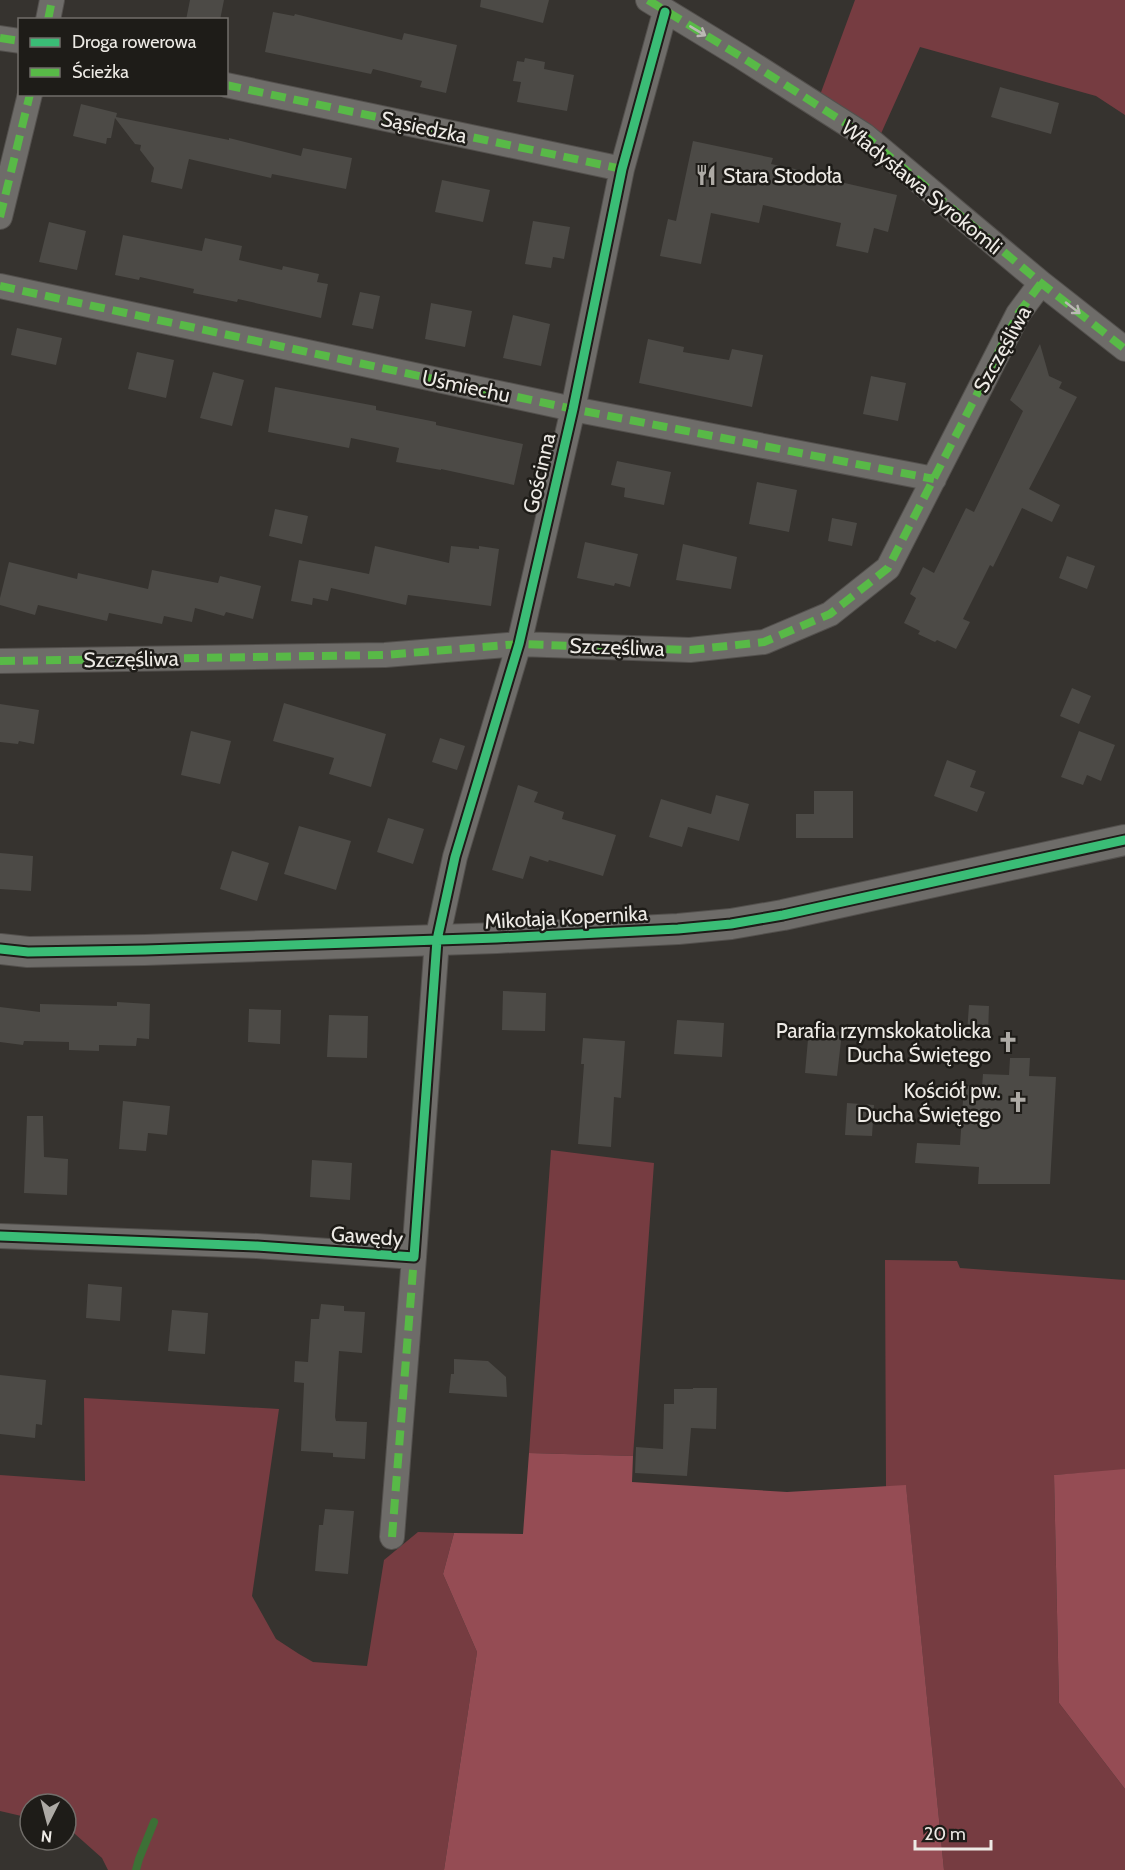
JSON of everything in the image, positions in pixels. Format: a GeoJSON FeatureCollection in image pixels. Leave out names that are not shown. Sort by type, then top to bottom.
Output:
{"type":"FeatureCollection","features":[{"type":"Feature","properties":{"kind":"street"},"geometry":{"type":"LineString","coordinates":[[48,18],[52,0]]}},
{"type":"Feature","properties":{"kind":"street","name":"Gościnna"},"geometry":{"type":"LineString","coordinates":[[437,940],[455,857],[519,644],[573,408],[657,6]]}},
{"type":"Feature","properties":{"kind":"street","name":"Władysława Syrokomli"},"geometry":{"type":"LineString","coordinates":[[657,6],[864,135],[1041,283],[1125,349]]}},
{"type":"Feature","properties":{"kind":"street"},"geometry":{"type":"LineString","coordinates":[[0,38],[18,41]]}},
{"type":"Feature","properties":{"kind":"street","name":"Sąsiedzka"},"geometry":{"type":"LineString","coordinates":[[228,85],[622,170]]}},
{"type":"Feature","properties":{"kind":"street"},"geometry":{"type":"LineString","coordinates":[[0,217],[30,96]]}},
{"type":"Feature","properties":{"kind":"street","name":"Szczęśliwa"},"geometry":{"type":"LineString","coordinates":[[0,661],[385,655],[519,644],[690,650],[764,642],[830,614],[888,568],[1018,314],[1041,283]]}},
{"type":"Feature","properties":{"kind":"street","name":"Uśmiechu"},"geometry":{"type":"LineString","coordinates":[[0,286],[573,408],[934,479]]}},
{"type":"Feature","properties":{"kind":"street","name":"Mikołaja Kopernika"},"geometry":{"type":"LineString","coordinates":[[0,949],[145,951],[678,929],[731,924],[783,915],[1125,840]]}},
{"type":"Feature","properties":{"kind":"street","name":"Gawędy"},"geometry":{"type":"LineString","coordinates":[[0,1236],[257,1246],[414,1257],[437,940]]}},
{"type":"Feature","properties":{"kind":"street"},"geometry":{"type":"LineString","coordinates":[[392,1537],[414,1257]]}},
{"type":"Feature","properties":{"kind":"shaded area"},"geometry":{"type":"Polygon","coordinates":[[[855,0],[1125,0],[1125,115],[1096,96],[920,47],[879,138],[820,95],[855,0]]]}},
{"type":"Feature","properties":{"kind":"shaded area"},"geometry":{"type":"Polygon","coordinates":[[[551,1150],[654,1163],[633,1456],[529,1453],[551,1150]]]}},
{"type":"Feature","properties":{"kind":"shaded area"},"geometry":{"type":"Polygon","coordinates":[[[885,1260],[957,1261],[960,1268],[1125,1280],[1125,1470],[1054,1475],[1059,1703],[1125,1789],[1125,1870],[944,1870],[906,1486],[886,1487],[885,1260]]]}},
{"type":"Feature","properties":{"kind":"shaded area"},"geometry":{"type":"Polygon","coordinates":[[[84,1398],[279,1409],[252,1596],[276,1639],[313,1662],[367,1666],[384,1560],[418,1532],[454,1533],[443,1574],[477,1652],[444,1870],[108,1870],[102,1858],[78,1837],[78,1792],[18,1792],[18,1815],[0,1811],[0,1475],[85,1481],[84,1398]]]}},
{"type":"Feature","properties":{"kind":"shaded area"},"geometry":{"type":"Polygon","coordinates":[[[529,1453],[633,1456],[632,1482],[787,1492],[906,1485],[944,1870],[444,1870],[477,1652],[443,1574],[454,1533],[523,1534],[529,1453]]]}},
{"type":"Feature","properties":{"kind":"shaded area"},"geometry":{"type":"Polygon","coordinates":[[[1125,1469],[1125,1789],[1059,1703],[1054,1475],[1125,1469]]]}},
{"type":"Feature","properties":{"kind":"building"},"geometry":{"type":"Polygon","coordinates":[[[190,0],[224,0],[220,18],[186,18],[190,0]]]}},
{"type":"Feature","properties":{"kind":"building"},"geometry":{"type":"Polygon","coordinates":[[[481,0],[549,0],[543,23],[480,7],[481,0]]]}},
{"type":"Feature","properties":{"kind":"building"},"geometry":{"type":"Polygon","coordinates":[[[273,12],[294,16],[295,14],[402,40],[404,33],[457,45],[446,93],[420,87],[422,81],[373,69],[371,74],[265,52],[273,12]]]}},
{"type":"Feature","properties":{"kind":"building"},"geometry":{"type":"Polygon","coordinates":[[[525,58],[545,62],[544,69],[574,75],[567,111],[517,102],[521,82],[513,81],[517,61],[524,62],[525,58]]]}},
{"type":"Feature","properties":{"kind":"building"},"geometry":{"type":"Polygon","coordinates":[[[1000,87],[1059,103],[1051,134],[991,117],[1000,87]]]}},
{"type":"Feature","properties":{"kind":"building"},"geometry":{"type":"Polygon","coordinates":[[[81,104],[117,113],[116,117],[229,140],[229,138],[301,156],[303,148],[352,158],[346,189],[272,174],[271,178],[189,159],[182,189],[151,182],[154,168],[140,150],[141,145],[135,144],[115,118],[111,138],[107,138],[106,144],[73,136],[81,104]]]}},
{"type":"Feature","properties":{"kind":"building"},"geometry":{"type":"Polygon","coordinates":[[[693,141],[773,158],[771,164],[897,195],[888,232],[874,228],[868,253],[836,246],[841,223],[763,205],[759,223],[711,213],[701,264],[660,256],[668,219],[676,221],[693,141]]]}},
{"type":"Feature","properties":{"kind":"building"},"geometry":{"type":"Polygon","coordinates":[[[442,180],[490,190],[483,222],[435,212],[442,180]]]}},
{"type":"Feature","properties":{"kind":"building"},"geometry":{"type":"Polygon","coordinates":[[[533,221],[570,227],[564,259],[553,257],[551,268],[525,264],[533,221]]]}},
{"type":"Feature","properties":{"kind":"building"},"geometry":{"type":"Polygon","coordinates":[[[49,222],[86,231],[77,270],[39,262],[49,222]]]}},
{"type":"Feature","properties":{"kind":"building"},"geometry":{"type":"Polygon","coordinates":[[[123,235],[202,251],[205,238],[242,246],[239,260],[282,270],[283,266],[319,274],[317,282],[328,284],[321,318],[238,299],[237,302],[193,293],[194,289],[140,277],[139,280],[115,275],[123,235]]]}},
{"type":"Feature","properties":{"kind":"building"},"geometry":{"type":"Polygon","coordinates":[[[360,292],[380,296],[373,329],[352,325],[360,292]]]}},
{"type":"Feature","properties":{"kind":"building"},"geometry":{"type":"Polygon","coordinates":[[[431,303],[472,311],[465,347],[425,339],[431,303]]]}},
{"type":"Feature","properties":{"kind":"building"},"geometry":{"type":"Polygon","coordinates":[[[513,315],[550,324],[541,366],[503,358],[513,315]]]}},
{"type":"Feature","properties":{"kind":"building"},"geometry":{"type":"Polygon","coordinates":[[[17,328],[62,338],[56,365],[11,355],[17,328]]]}},
{"type":"Feature","properties":{"kind":"building"},"geometry":{"type":"Polygon","coordinates":[[[648,339],[684,347],[683,352],[729,360],[732,349],[763,355],[752,407],[639,383],[648,339]]]}},
{"type":"Feature","properties":{"kind":"building"},"geometry":{"type":"Polygon","coordinates":[[[1040,344],[1049,376],[1062,382],[1059,388],[1077,397],[1029,489],[1060,505],[1052,522],[1022,508],[993,567],[990,565],[963,619],[970,622],[956,649],[918,634],[920,631],[904,623],[916,598],[910,594],[923,567],[934,573],[966,508],[974,512],[1023,411],[1010,400],[1040,344]]]}},
{"type":"Feature","properties":{"kind":"building"},"geometry":{"type":"Polygon","coordinates":[[[137,352],[174,360],[166,398],[128,389],[137,352]]]}},
{"type":"Feature","properties":{"kind":"building"},"geometry":{"type":"Polygon","coordinates":[[[213,372],[244,380],[232,426],[200,418],[213,372]]]}},
{"type":"Feature","properties":{"kind":"building"},"geometry":{"type":"Polygon","coordinates":[[[871,376],[906,383],[898,421],[863,414],[871,376]]]}},
{"type":"Feature","properties":{"kind":"building"},"geometry":{"type":"Polygon","coordinates":[[[275,387],[376,406],[376,410],[436,422],[436,425],[523,444],[514,485],[396,462],[399,448],[351,438],[349,448],[268,432],[275,387]]]}},
{"type":"Feature","properties":{"kind":"building"},"geometry":{"type":"Polygon","coordinates":[[[617,461],[671,472],[664,505],[624,497],[625,488],[611,485],[617,461]]]}},
{"type":"Feature","properties":{"kind":"building"},"geometry":{"type":"Polygon","coordinates":[[[757,482],[797,490],[789,532],[749,524],[757,482]]]}},
{"type":"Feature","properties":{"kind":"building"},"geometry":{"type":"Polygon","coordinates":[[[275,509],[308,516],[302,544],[269,536],[275,509]]]}},
{"type":"Feature","properties":{"kind":"building"},"geometry":{"type":"Polygon","coordinates":[[[832,518],[857,523],[852,546],[828,541],[832,518]]]}},
{"type":"Feature","properties":{"kind":"building"},"geometry":{"type":"Polygon","coordinates":[[[585,542],[638,554],[630,587],[577,578],[585,542]]]}},
{"type":"Feature","properties":{"kind":"building"},"geometry":{"type":"Polygon","coordinates":[[[683,544],[737,557],[731,589],[676,580],[683,544]]]}},
{"type":"Feature","properties":{"kind":"building"},"geometry":{"type":"Polygon","coordinates":[[[375,546],[449,563],[451,546],[499,549],[491,606],[408,595],[406,605],[331,588],[328,601],[313,598],[312,605],[291,601],[299,560],[369,574],[375,546]]]}},
{"type":"Feature","properties":{"kind":"building"},"geometry":{"type":"Polygon","coordinates":[[[1067,556],[1095,566],[1087,589],[1059,578],[1067,556]]]}},
{"type":"Feature","properties":{"kind":"building"},"geometry":{"type":"Polygon","coordinates":[[[9,562],[77,579],[78,573],[148,589],[152,570],[218,583],[220,576],[261,586],[253,619],[226,612],[224,616],[195,608],[192,622],[164,616],[162,624],[109,613],[107,621],[38,605],[35,615],[0,605],[9,562]]]}},
{"type":"Feature","properties":{"kind":"building"},"geometry":{"type":"Polygon","coordinates":[[[1072,688],[1091,696],[1079,724],[1060,716],[1072,688]]]}},
{"type":"Feature","properties":{"kind":"building"},"geometry":{"type":"Polygon","coordinates":[[[284,703],[386,734],[371,787],[329,774],[334,758],[273,741],[284,703]]]}},
{"type":"Feature","properties":{"kind":"building"},"geometry":{"type":"Polygon","coordinates":[[[0,704],[39,710],[34,744],[19,741],[18,744],[0,742],[0,704]]]}},
{"type":"Feature","properties":{"kind":"building"},"geometry":{"type":"Polygon","coordinates":[[[191,731],[231,741],[220,784],[181,775],[191,731]]]}},
{"type":"Feature","properties":{"kind":"building"},"geometry":{"type":"Polygon","coordinates":[[[1079,731],[1115,745],[1101,781],[1087,775],[1083,785],[1061,777],[1079,731]]]}},
{"type":"Feature","properties":{"kind":"building"},"geometry":{"type":"Polygon","coordinates":[[[440,738],[465,746],[457,770],[432,762],[440,738]]]}},
{"type":"Feature","properties":{"kind":"building"},"geometry":{"type":"Polygon","coordinates":[[[947,760],[976,771],[970,787],[985,792],[977,812],[934,796],[947,760]]]}},
{"type":"Feature","properties":{"kind":"building"},"geometry":{"type":"Polygon","coordinates":[[[518,785],[538,792],[534,802],[564,812],[562,819],[616,835],[603,876],[530,856],[523,879],[492,870],[518,785]]]}},
{"type":"Feature","properties":{"kind":"building"},"geometry":{"type":"Polygon","coordinates":[[[814,791],[853,791],[853,838],[796,838],[796,814],[814,814],[814,791]]]}},
{"type":"Feature","properties":{"kind":"building"},"geometry":{"type":"Polygon","coordinates":[[[716,795],[749,804],[739,841],[688,827],[682,847],[649,837],[661,799],[711,814],[716,795]]]}},
{"type":"Feature","properties":{"kind":"building"},"geometry":{"type":"Polygon","coordinates":[[[388,818],[424,829],[413,864],[377,852],[388,818]]]}},
{"type":"Feature","properties":{"kind":"building"},"geometry":{"type":"Polygon","coordinates":[[[299,826],[351,841],[336,890],[284,874],[299,826]]]}},
{"type":"Feature","properties":{"kind":"building"},"geometry":{"type":"Polygon","coordinates":[[[232,851],[269,863],[257,901],[220,889],[232,851]]]}},
{"type":"Feature","properties":{"kind":"building"},"geometry":{"type":"Polygon","coordinates":[[[0,853],[33,856],[31,891],[0,889],[0,853]]]}},
{"type":"Feature","properties":{"kind":"building"},"geometry":{"type":"Polygon","coordinates":[[[503,991],[546,993],[545,1031],[502,1030],[503,991]]]}},
{"type":"Feature","properties":{"kind":"building"},"geometry":{"type":"Polygon","coordinates":[[[117,1002],[150,1004],[149,1039],[137,1038],[136,1046],[99,1045],[99,1051],[69,1050],[69,1042],[24,1041],[23,1045],[0,1042],[0,1007],[40,1012],[40,1004],[117,1006],[117,1002]]]}},
{"type":"Feature","properties":{"kind":"building"},"geometry":{"type":"Polygon","coordinates":[[[969,1005],[989,1006],[988,1034],[967,1033],[969,1005]]]}},
{"type":"Feature","properties":{"kind":"building"},"geometry":{"type":"Polygon","coordinates":[[[249,1009],[281,1010],[280,1044],[248,1042],[249,1009]]]}},
{"type":"Feature","properties":{"kind":"building"},"geometry":{"type":"Polygon","coordinates":[[[329,1015],[368,1016],[367,1058],[327,1057],[329,1015]]]}},
{"type":"Feature","properties":{"kind":"building"},"geometry":{"type":"Polygon","coordinates":[[[677,1020],[724,1023],[722,1057],[674,1054],[677,1020]]]}},
{"type":"Feature","properties":{"kind":"building"},"geometry":{"type":"Polygon","coordinates":[[[809,1028],[842,1032],[837,1076],[805,1073],[809,1028]]]}},
{"type":"Feature","properties":{"kind":"building"},"geometry":{"type":"Polygon","coordinates":[[[583,1038],[625,1041],[621,1098],[614,1097],[611,1147],[578,1144],[584,1064],[581,1064],[583,1038]]]}},
{"type":"Feature","properties":{"kind":"building","name":"Kościół pw. Ducha Świętego"},"geometry":{"type":"Polygon","coordinates":[[[1010,1058],[1030,1058],[1029,1076],[1056,1077],[1050,1184],[978,1184],[979,1167],[915,1163],[917,1143],[960,1145],[964,1086],[982,1087],[983,1074],[1009,1075],[1010,1058]]]}},
{"type":"Feature","properties":{"kind":"building"},"geometry":{"type":"Polygon","coordinates":[[[123,1101],[170,1106],[167,1135],[148,1133],[146,1151],[119,1149],[123,1101]]]}},
{"type":"Feature","properties":{"kind":"building"},"geometry":{"type":"Polygon","coordinates":[[[847,1103],[874,1105],[872,1136],[845,1135],[847,1103]]]}},
{"type":"Feature","properties":{"kind":"building"},"geometry":{"type":"Polygon","coordinates":[[[27,1116],[43,1116],[44,1157],[68,1159],[67,1195],[24,1193],[27,1116]]]}},
{"type":"Feature","properties":{"kind":"building"},"geometry":{"type":"Polygon","coordinates":[[[312,1160],[352,1163],[350,1200],[310,1197],[312,1160]]]}},
{"type":"Feature","properties":{"kind":"building"},"geometry":{"type":"Polygon","coordinates":[[[88,1284],[122,1287],[120,1321],[86,1318],[88,1284]]]}},
{"type":"Feature","properties":{"kind":"building"},"geometry":{"type":"Polygon","coordinates":[[[321,1304],[344,1306],[344,1311],[365,1312],[362,1353],[339,1351],[335,1417],[336,1421],[367,1422],[365,1459],[333,1457],[333,1453],[301,1451],[304,1383],[294,1382],[295,1361],[308,1362],[311,1319],[319,1319],[321,1304]]]}},
{"type":"Feature","properties":{"kind":"building"},"geometry":{"type":"Polygon","coordinates":[[[172,1310],[208,1313],[205,1354],[168,1351],[172,1310]]]}},
{"type":"Feature","properties":{"kind":"building"},"geometry":{"type":"Polygon","coordinates":[[[454,1359],[488,1361],[506,1377],[507,1397],[449,1393],[451,1374],[454,1374],[454,1359]]]}},
{"type":"Feature","properties":{"kind":"building"},"geometry":{"type":"Polygon","coordinates":[[[0,1375],[46,1380],[42,1425],[36,1424],[35,1438],[0,1434],[0,1375]]]}},
{"type":"Feature","properties":{"kind":"building"},"geometry":{"type":"Polygon","coordinates":[[[717,1388],[716,1429],[691,1428],[687,1476],[635,1473],[636,1447],[663,1449],[664,1404],[674,1404],[674,1389],[717,1388]]]}},
{"type":"Feature","properties":{"kind":"building"},"geometry":{"type":"Polygon","coordinates":[[[325,1509],[354,1511],[348,1574],[315,1571],[319,1525],[323,1525],[325,1509]]]}},
{"type":"Feature","properties":{"kind":"waterway"},"geometry":{"type":"LineString","coordinates":[[136,1870],[154,1822]]}},
{"type":"Feature","properties":{"kind":"marked path"},"geometry":{"type":"LineString","coordinates":[[48,18],[52,0]]}},
{"type":"Feature","properties":{"kind":"marked path"},"geometry":{"type":"LineString","coordinates":[[648,0],[864,135],[1041,283],[1125,349]]}},
{"type":"Feature","properties":{"kind":"marked path"},"geometry":{"type":"LineString","coordinates":[[0,38],[18,41]]}},
{"type":"Feature","properties":{"kind":"marked path"},"geometry":{"type":"LineString","coordinates":[[228,85],[622,169]]}},
{"type":"Feature","properties":{"kind":"marked path"},"geometry":{"type":"LineString","coordinates":[[0,217],[30,96]]}},
{"type":"Feature","properties":{"kind":"marked path"},"geometry":{"type":"LineString","coordinates":[[0,661],[385,655],[519,644],[690,650],[764,642],[830,614],[888,568],[1018,314],[1041,283]]}},
{"type":"Feature","properties":{"kind":"marked path"},"geometry":{"type":"LineString","coordinates":[[0,286],[573,409],[934,479]]}},
{"type":"Feature","properties":{"kind":"marked path"},"geometry":{"type":"LineString","coordinates":[[392,1537],[414,1257]]}},
{"type":"Feature","properties":{"kind":"cycle path"},"geometry":{"type":"LineString","coordinates":[[0,1236],[257,1246],[414,1257],[437,940],[455,857],[519,644],[573,409],[622,169],[665,12]]}},
{"type":"Feature","properties":{"kind":"cycle path"},"geometry":{"type":"LineString","coordinates":[[0,949],[28,952],[145,950],[497,938],[678,929],[731,924],[783,915],[1125,840]]}},
{"type":"Feature","properties":{"kind":"place","name":"Stara Stodoła"},"geometry":{"type":"Point","coordinates":[706,175]}},
{"type":"Feature","properties":{"kind":"place","name":"Parafia rzymskokatolicka Ducha Świętego"},"geometry":{"type":"Point","coordinates":[1008,1042]}},
{"type":"Feature","properties":{"kind":"place","name":"Kościół pw. Ducha Świętego"},"geometry":{"type":"Point","coordinates":[1018,1102]}}]}
